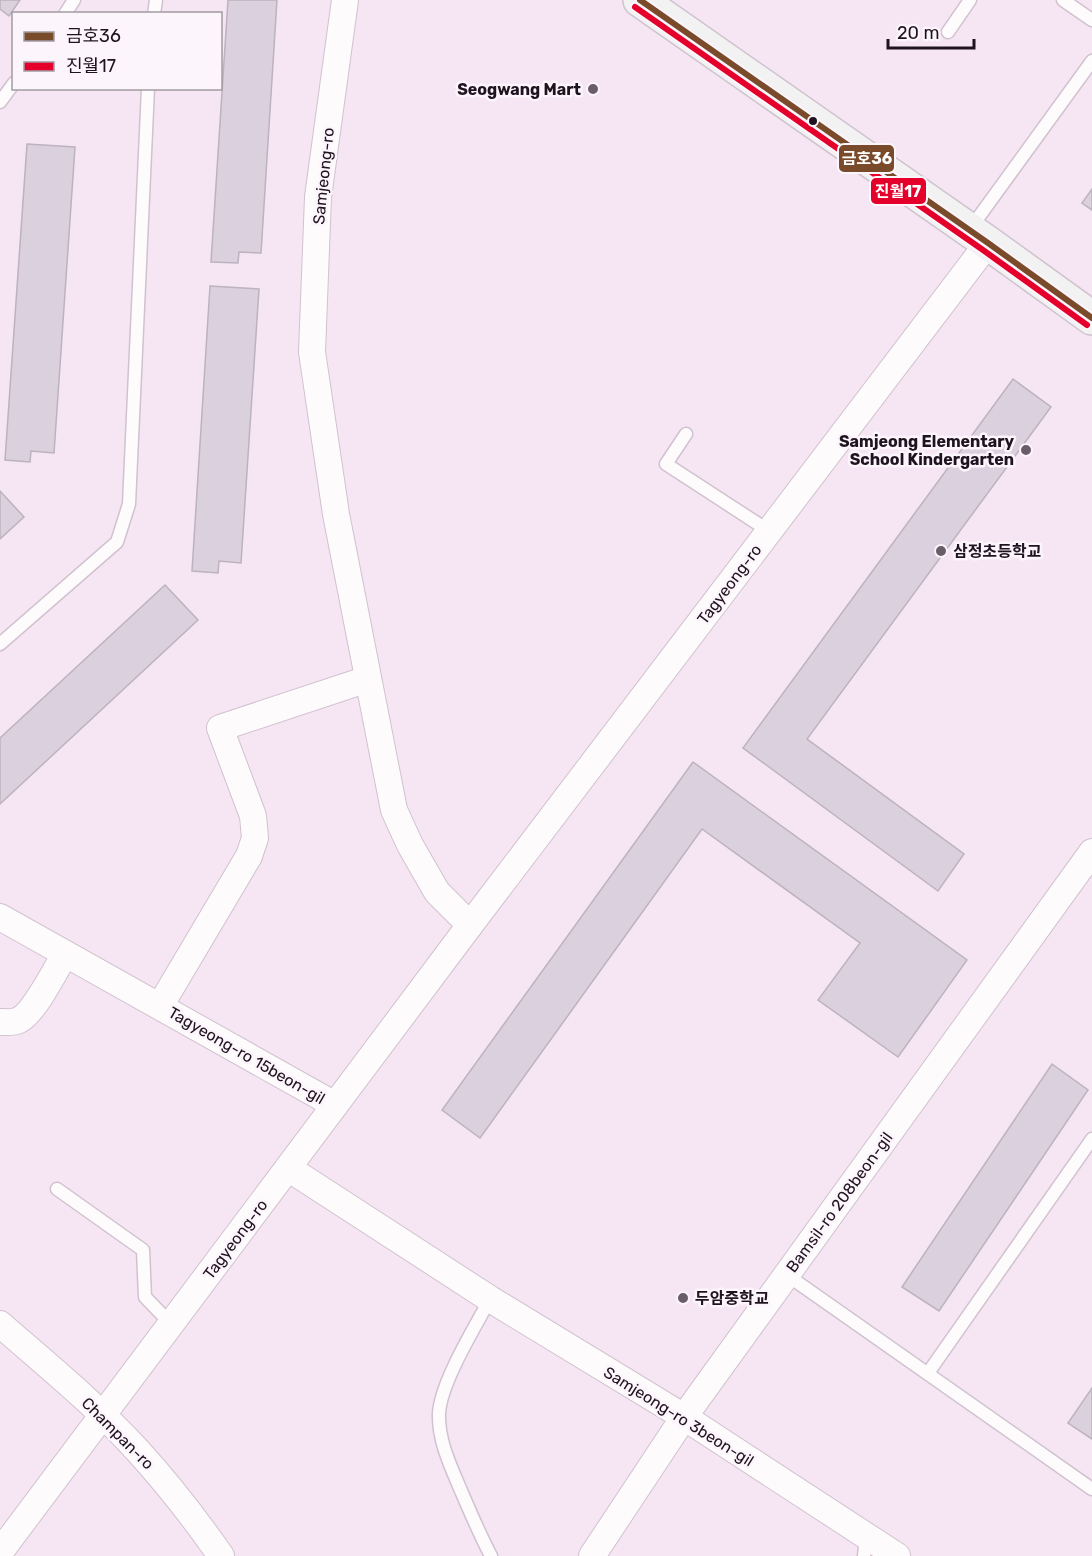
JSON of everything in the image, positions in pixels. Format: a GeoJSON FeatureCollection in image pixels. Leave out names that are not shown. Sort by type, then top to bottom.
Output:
{"type":"FeatureCollection","features":[{"type":"Feature","properties":{"kind":"street","name":"Samjeong-ro"},"geometry":{"type":"LineString","coordinates":[[345,0],[318,197],[312,352],[336,514],[368,679]]}},
{"type":"Feature","properties":{"kind":"street"},"geometry":{"type":"LineString","coordinates":[[640,0],[979,236],[1092,318]]}},
{"type":"Feature","properties":{"kind":"street","name":"Tagyeong-ro"},"geometry":{"type":"LineString","coordinates":[[0,1552],[334,1105],[769,531],[979,236]]}},
{"type":"Feature","properties":{"kind":"street"},"geometry":{"type":"LineString","coordinates":[[368,679],[394,810],[410,845],[437,892],[470,925]]}},
{"type":"Feature","properties":{"kind":"street","name":"Tagyeong-ro 15beon-gil"},"geometry":{"type":"LineString","coordinates":[[160,1006],[249,856],[255,838],[253,816],[220,728],[368,679]]}},
{"type":"Feature","properties":{"kind":"street","name":"Bamsil-ro 208beon-gil"},"geometry":{"type":"LineString","coordinates":[[592,1556],[684,1417],[1092,852]]}},
{"type":"Feature","properties":{"kind":"street","name":"Tagyeong-ro 15beon-gil"},"geometry":{"type":"LineString","coordinates":[[0,917],[334,1105]]}},
{"type":"Feature","properties":{"kind":"street"},"geometry":{"type":"LineString","coordinates":[[0,1022],[18,1021],[27,1013],[65,954]]}},
{"type":"Feature","properties":{"kind":"street","name":"Samjeong-ro 3beon-gil"},"geometry":{"type":"LineString","coordinates":[[288,1168],[490,1299],[684,1417],[865,1546],[897,1556]]}},
{"type":"Feature","properties":{"kind":"street","name":"Champan-ro"},"geometry":{"type":"LineString","coordinates":[[0,1324],[103,1416],[139,1452],[221,1556]]}},
{"type":"Feature","properties":{"kind":"lane"},"geometry":{"type":"LineString","coordinates":[[948,32],[970,0]]}},
{"type":"Feature","properties":{"kind":"lane"},"geometry":{"type":"LineString","coordinates":[[1063,0],[1092,20]]}},
{"type":"Feature","properties":{"kind":"lane"},"geometry":{"type":"LineString","coordinates":[[979,236],[1092,61]]}},
{"type":"Feature","properties":{"kind":"lane"},"geometry":{"type":"LineString","coordinates":[[0,102],[12,86]]}},
{"type":"Feature","properties":{"kind":"lane"},"geometry":{"type":"LineString","coordinates":[[0,644],[117,542],[129,504],[148,90]]}},
{"type":"Feature","properties":{"kind":"lane"},"geometry":{"type":"LineString","coordinates":[[686,434],[666,464],[769,531]]}},
{"type":"Feature","properties":{"kind":"lane"},"geometry":{"type":"LineString","coordinates":[[928,1373],[1092,1139]]}},
{"type":"Feature","properties":{"kind":"lane"},"geometry":{"type":"LineString","coordinates":[[57,1189],[143,1250],[145,1297],[171,1324]]}},
{"type":"Feature","properties":{"kind":"lane"},"geometry":{"type":"LineString","coordinates":[[787,1275],[1092,1489]]}},
{"type":"Feature","properties":{"kind":"lane"},"geometry":{"type":"LineString","coordinates":[[490,1299],[451,1373],[439,1412],[442,1443],[490,1556]]}},
{"type":"Feature","properties":{"kind":"building"},"geometry":{"type":"Polygon","coordinates":[[[0,0],[20,0],[9,16],[0,9],[0,0]]]}},
{"type":"Feature","properties":{"kind":"building"},"geometry":{"type":"Polygon","coordinates":[[[228,0],[277,0],[261,253],[239,252],[238,263],[211,262],[228,0]]]}},
{"type":"Feature","properties":{"kind":"building"},"geometry":{"type":"Polygon","coordinates":[[[27,144],[75,147],[54,453],[31,451],[30,462],[5,460],[27,144]]]}},
{"type":"Feature","properties":{"kind":"building"},"geometry":{"type":"Polygon","coordinates":[[[1092,189],[1092,210],[1082,203],[1092,189]]]}},
{"type":"Feature","properties":{"kind":"building"},"geometry":{"type":"Polygon","coordinates":[[[210,286],[259,289],[241,563],[219,561],[218,573],[192,571],[210,286]]]}},
{"type":"Feature","properties":{"kind":"building"},"geometry":{"type":"Polygon","coordinates":[[[1013,379],[1051,407],[807,739],[964,854],[938,891],[743,748],[1013,379]]]}},
{"type":"Feature","properties":{"kind":"building"},"geometry":{"type":"Polygon","coordinates":[[[0,491],[24,517],[0,539],[0,491]]]}},
{"type":"Feature","properties":{"kind":"building"},"geometry":{"type":"Polygon","coordinates":[[[165,585],[198,620],[0,804],[0,738],[165,585]]]}},
{"type":"Feature","properties":{"kind":"building"},"geometry":{"type":"Polygon","coordinates":[[[693,762],[967,960],[898,1057],[818,1000],[860,943],[702,829],[480,1138],[442,1110],[693,762]]]}},
{"type":"Feature","properties":{"kind":"building"},"geometry":{"type":"Polygon","coordinates":[[[1052,1064],[1088,1090],[939,1311],[902,1287],[1052,1064]]]}},
{"type":"Feature","properties":{"kind":"building"},"geometry":{"type":"Polygon","coordinates":[[[1092,1388],[1092,1439],[1068,1423],[1092,1388]]]}},
{"type":"Feature","properties":{"kind":"transit line","name":"금호36"},"geometry":{"type":"LineString","coordinates":[[640,0],[1092,318]]}},
{"type":"Feature","properties":{"kind":"transit line","name":"진월17"},"geometry":{"type":"LineString","coordinates":[[635,7],[1087,325]]}},
{"type":"Feature","properties":{"kind":"place","name":"Seogwang Mart"},"geometry":{"type":"Point","coordinates":[593,89]}},
{"type":"Feature","properties":{"kind":"place","name":"Samjeong Elementary School Kindergarten"},"geometry":{"type":"Point","coordinates":[1026,450]}},
{"type":"Feature","properties":{"kind":"place","name":"삼정초등학교"},"geometry":{"type":"Point","coordinates":[941,551]}},
{"type":"Feature","properties":{"kind":"place","name":"두암중학교"},"geometry":{"type":"Point","coordinates":[683,1298]}}]}
